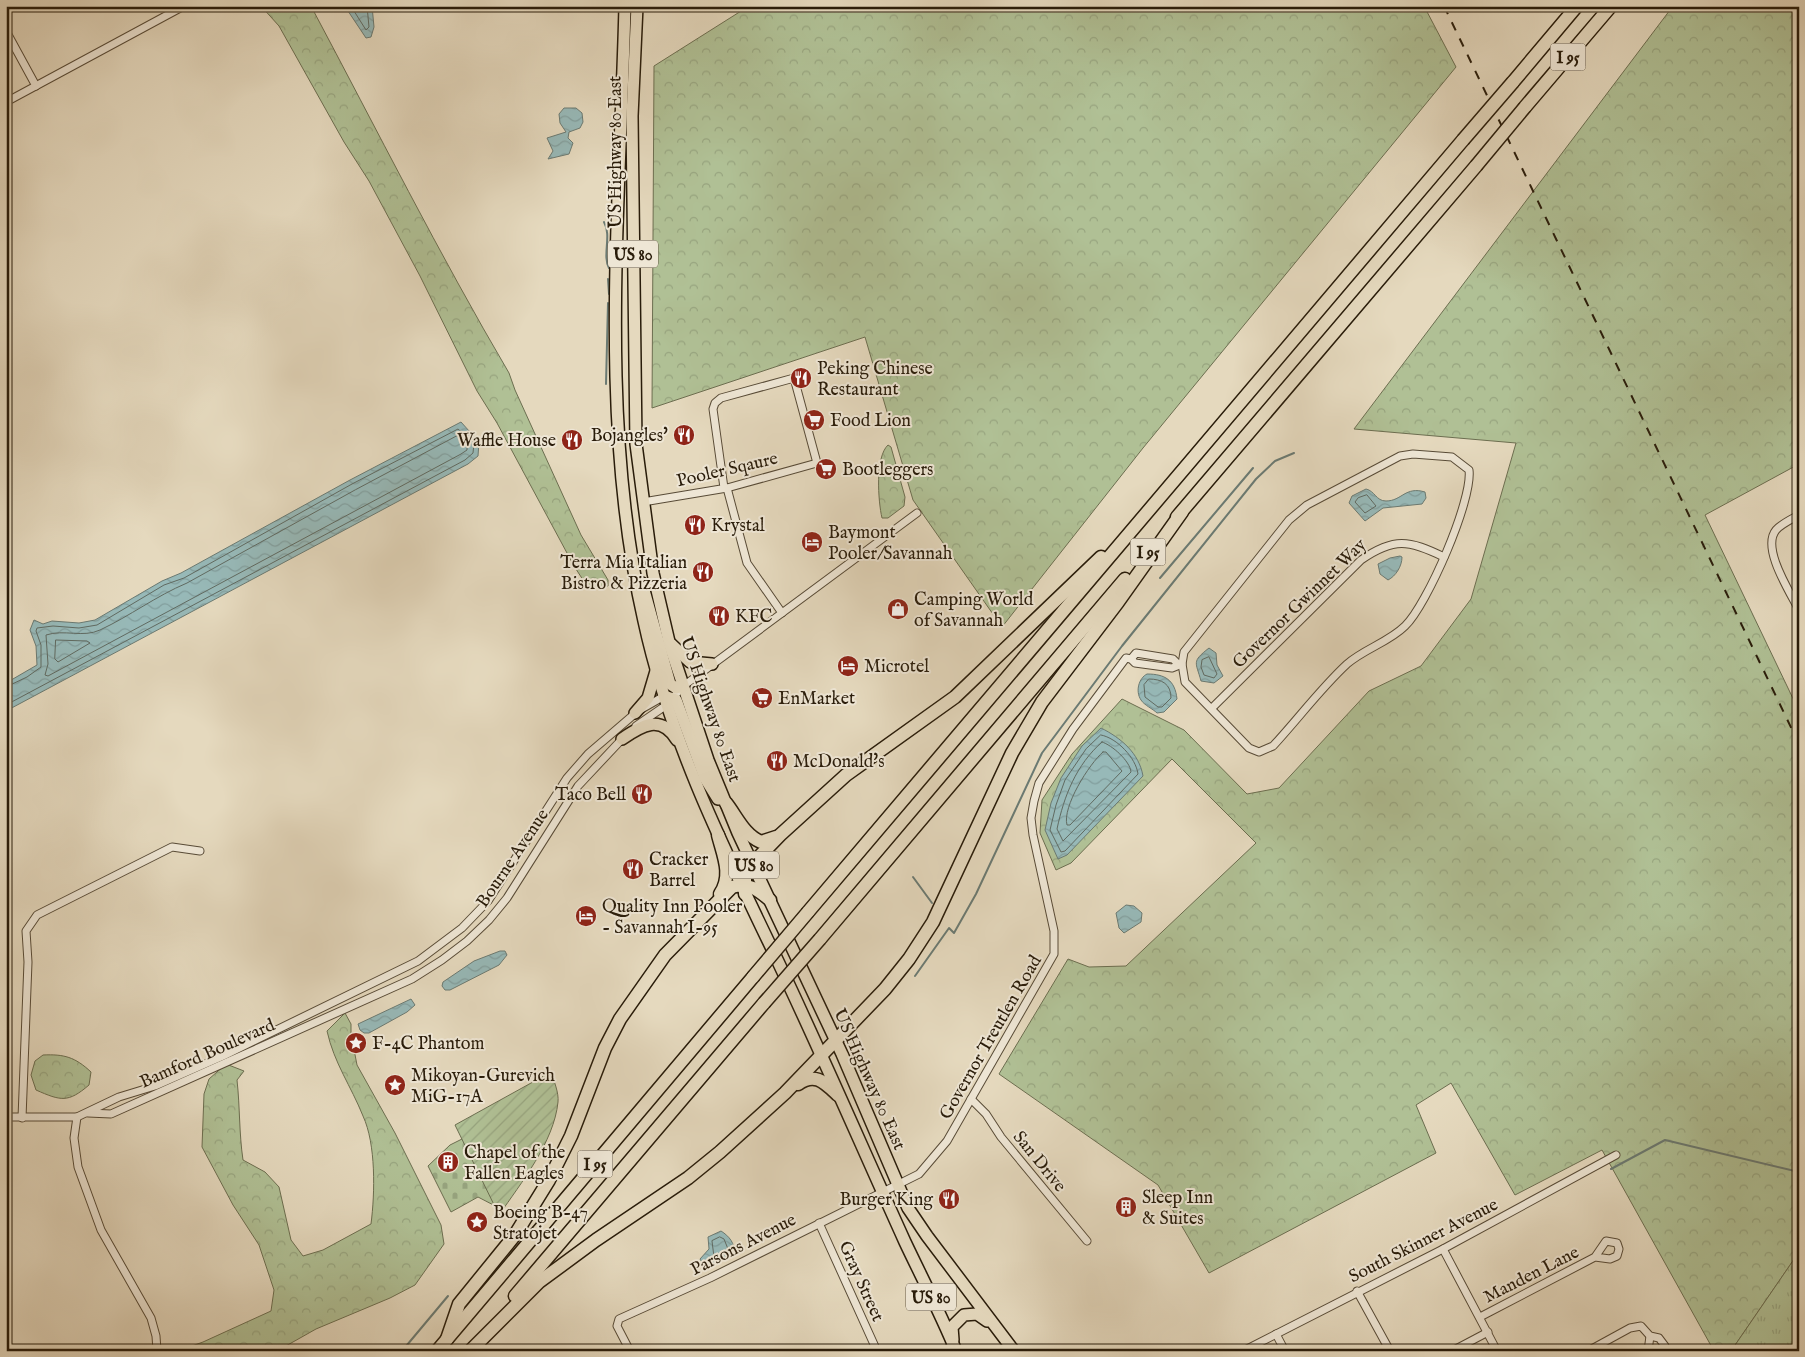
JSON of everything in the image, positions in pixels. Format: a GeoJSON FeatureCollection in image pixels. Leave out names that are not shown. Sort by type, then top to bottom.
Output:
{"type":"FeatureCollection","features":[{"type":"Feature","properties":{"kind":"highway","name":"I 95"},"geometry":{"type":"LineString","coordinates":[[437,1351],[1577,6]]}},
{"type":"Feature","properties":{"kind":"highway","name":"I 95"},"geometry":{"type":"LineString","coordinates":[[469,1351],[1611,6]]}},
{"type":"Feature","properties":{"kind":"highway"},"geometry":{"type":"LineString","coordinates":[[469,1351],[539,1282],[596,1240],[688,1178],[720,1152],[785,1093],[834,1040],[861,1016],[909,959],[933,922],[1012,754],[1042,702],[1118,602],[1182,512]]}},
{"type":"Feature","properties":{"kind":"highway"},"geometry":{"type":"LineString","coordinates":[[743,888],[745,875],[753,862],[780,835],[846,775],[955,697],[1079,576],[1138,523]]}},
{"type":"Feature","properties":{"kind":"highway"},"geometry":{"type":"LineString","coordinates":[[726,803],[746,834],[754,840],[761,842],[780,835]]}},
{"type":"Feature","properties":{"kind":"highway"},"geometry":{"type":"LineString","coordinates":[[714,903],[725,886],[728,872],[718,835]]}},
{"type":"Feature","properties":{"kind":"highway"},"geometry":{"type":"LineString","coordinates":[[447,1339],[460,1304],[515,1234],[549,1180],[571,1136],[605,1048],[620,1019],[664,954],[732,887],[757,889],[770,900]]}},
{"type":"Feature","properties":{"kind":"highway"},"geometry":{"type":"LineString","coordinates":[[785,1093],[806,1078],[814,1077],[823,1081],[838,1095]]}},
{"type":"Feature","properties":{"kind":"main road","name":"US Highway 80 East"},"geometry":{"type":"LineString","coordinates":[[629,7],[633,70],[633,273],[636,444],[653,573],[669,642],[683,686],[738,833],[834,1040],[908,1208],[1014,1351]]}},
{"type":"Feature","properties":{"kind":"main road","name":"US Highway 80 East"},"geometry":{"type":"LineString","coordinates":[[629,7],[618,179],[616,377],[618,448],[630,546],[644,624],[656,667],[669,699],[681,747],[718,835],[955,1348]]}},
{"type":"Feature","properties":{"kind":"main road"},"geometry":{"type":"LineString","coordinates":[[630,546],[650,608],[670,684],[676,688],[683,686]]}},
{"type":"Feature","properties":{"kind":"main road"},"geometry":{"type":"LineString","coordinates":[[669,642],[682,657],[690,662],[712,664]]}},
{"type":"Feature","properties":{"kind":"main road"},"geometry":{"type":"LineString","coordinates":[[635,714],[650,693],[656,667]]}},
{"type":"Feature","properties":{"kind":"main road"},"geometry":{"type":"LineString","coordinates":[[669,699],[705,778],[738,833]]}},
{"type":"Feature","properties":{"kind":"main road"},"geometry":{"type":"LineString","coordinates":[[622,739],[644,725],[653,723],[661,725],[672,733],[681,747]]}},
{"type":"Feature","properties":{"kind":"main road"},"geometry":{"type":"LineString","coordinates":[[955,1348],[952,1327],[960,1317],[968,1313],[981,1316],[999,1333]]}},
{"type":"Feature","properties":{"kind":"street"},"geometry":{"type":"LineString","coordinates":[[6,102],[184,6]]}},
{"type":"Feature","properties":{"kind":"street"},"geometry":{"type":"LineString","coordinates":[[6,31],[36,86]]}},
{"type":"Feature","properties":{"kind":"street","name":"Pooler Sqaure"},"geometry":{"type":"LineString","coordinates":[[643,502],[725,488],[817,463],[794,378],[721,398],[715,403],[713,409],[725,488]]}},
{"type":"Feature","properties":{"kind":"street"},"geometry":{"type":"LineString","coordinates":[[1413,454],[1452,457],[1469,470],[1470,481],[1454,534],[1415,615],[1405,627],[1348,663],[1273,746],[1259,752],[1249,748],[1185,682],[1180,664],[1184,652],[1289,520],[1307,505],[1400,456],[1413,454]]}},
{"type":"Feature","properties":{"kind":"street"},"geometry":{"type":"LineString","coordinates":[[725,488],[746,563],[782,613]]}},
{"type":"Feature","properties":{"kind":"street"},"geometry":{"type":"LineString","coordinates":[[669,699],[712,664],[917,513]]}},
{"type":"Feature","properties":{"kind":"street"},"geometry":{"type":"LineString","coordinates":[[1799,515],[1776,530],[1772,540],[1772,554],[1799,610]]}},
{"type":"Feature","properties":{"kind":"street","name":"Governor Gwinnet Way"},"geometry":{"type":"LineString","coordinates":[[1212,708],[1361,560],[1380,547],[1398,544],[1419,545],[1444,557]]}},
{"type":"Feature","properties":{"kind":"street","name":"Governor Treutlen Road"},"geometry":{"type":"LineString","coordinates":[[883,1192],[919,1174],[947,1141],[1054,954],[1054,931],[1031,818],[1039,783],[1098,694],[1126,658],[1131,659],[1136,654],[1174,658],[1180,664]]}},
{"type":"Feature","properties":{"kind":"street"},"geometry":{"type":"LineString","coordinates":[[1145,655],[1145,665]]}},
{"type":"Feature","properties":{"kind":"street"},"geometry":{"type":"LineString","coordinates":[[1131,659],[1135,663],[1172,668],[1180,664]]}},
{"type":"Feature","properties":{"kind":"street","name":"Bourne Avenue"},"geometry":{"type":"LineString","coordinates":[[332,1003],[418,961],[462,928],[488,901],[567,778],[600,742],[635,714],[669,699]]}},
{"type":"Feature","properties":{"kind":"street","name":"Bourne Avenue"},"geometry":{"type":"LineString","coordinates":[[339,1012],[413,978],[442,960],[467,941],[508,898],[578,786],[622,739],[669,699]]}},
{"type":"Feature","properties":{"kind":"street"},"geometry":{"type":"LineString","coordinates":[[22,1118],[28,962],[26,931],[30,923],[37,915],[172,847],[200,851]]}},
{"type":"Feature","properties":{"kind":"street","name":"Bamford Boulevard"},"geometry":{"type":"LineString","coordinates":[[6,1117],[77,1117],[120,1097],[155,1086],[223,1056],[332,1003]]}},
{"type":"Feature","properties":{"kind":"street","name":"Bamford Boulevard"},"geometry":{"type":"LineString","coordinates":[[87,1113],[111,1114],[339,1012]]}},
{"type":"Feature","properties":{"kind":"street","name":"San Drive"},"geometry":{"type":"LineString","coordinates":[[971,1099],[986,1114],[1001,1137],[1087,1241]]}},
{"type":"Feature","properties":{"kind":"street"},"geometry":{"type":"LineString","coordinates":[[77,1117],[74,1138],[78,1167],[101,1230],[150,1318],[156,1336],[157,1351]]}},
{"type":"Feature","properties":{"kind":"street","name":"South Skinner Avenue"},"geometry":{"type":"LineString","coordinates":[[1243,1351],[1357,1291],[1443,1249],[1616,1155]]}},
{"type":"Feature","properties":{"kind":"street","name":"Parsons Avenue"},"geometry":{"type":"LineString","coordinates":[[630,1351],[617,1323],[620,1319],[710,1278],[883,1192]]}},
{"type":"Feature","properties":{"kind":"street","name":"Gray Street"},"geometry":{"type":"LineString","coordinates":[[819,1223],[877,1351]]}},
{"type":"Feature","properties":{"kind":"street"},"geometry":{"type":"LineString","coordinates":[[1443,1249],[1497,1351]]}},
{"type":"Feature","properties":{"kind":"street","name":"Manden Lane"},"geometry":{"type":"LineString","coordinates":[[1480,1317],[1595,1257]]}},
{"type":"Feature","properties":{"kind":"street"},"geometry":{"type":"LineString","coordinates":[[1357,1291],[1390,1351]]}},
{"type":"Feature","properties":{"kind":"street"},"geometry":{"type":"LineString","coordinates":[[1588,1351],[1630,1328],[1641,1326],[1650,1336],[1659,1338],[1665,1346],[1663,1351]]}},
{"type":"Feature","properties":{"kind":"street"},"geometry":{"type":"LineString","coordinates":[[1452,1351],[1488,1332]]}},
{"type":"Feature","properties":{"kind":"street"},"geometry":{"type":"LineString","coordinates":[[1276,1334],[1285,1351]]}},
{"type":"Feature","properties":{"kind":"street"},"geometry":{"type":"LineString","coordinates":[[1648,1351],[1650,1336]]}},
{"type":"Feature","properties":{"kind":"street"},"geometry":{"type":"LineString","coordinates":[[943,1351],[955,1348]]}},
{"type":"Feature","properties":{"kind":"green space"},"geometry":{"type":"Polygon","coordinates":[[[261,6],[311,6],[433,237],[509,373],[581,535],[608,580],[608,586],[593,588],[585,583],[574,566],[497,423],[477,391],[420,276],[369,181],[344,142],[279,26],[261,6]]]}},
{"type":"Feature","properties":{"kind":"green space"},"geometry":{"type":"Polygon","coordinates":[[[749,6],[1424,6],[1456,67],[1143,448],[1002,627],[913,500],[865,337],[652,408],[654,66],[749,6]]]}},
{"type":"Feature","properties":{"kind":"green space"},"geometry":{"type":"Polygon","coordinates":[[[1673,6],[1799,6],[1799,464],[1705,515],[1799,711],[1799,1252],[1731,1351],[1714,1351],[1602,1150],[1515,1195],[1451,1083],[1416,1105],[1436,1153],[1209,1273],[1158,1185],[999,1074],[1068,959],[1089,967],[1126,966],[1256,843],[1172,759],[1071,863],[1056,870],[1040,833],[1042,800],[1072,754],[1122,699],[1184,730],[1247,794],[1279,788],[1369,691],[1421,666],[1471,599],[1516,443],[1354,429],[1673,6]]]}},
{"type":"Feature","properties":{"kind":"green space"},"geometry":{"type":"Polygon","coordinates":[[[888,445],[891,447],[905,497],[904,506],[888,518],[882,518],[879,501],[879,469],[884,451],[888,445]]]}},
{"type":"Feature","properties":{"kind":"green space"},"geometry":{"type":"Polygon","coordinates":[[[345,1013],[351,1024],[357,1065],[395,1133],[441,1225],[444,1244],[415,1285],[390,1298],[316,1329],[277,1351],[178,1351],[203,1342],[271,1311],[274,1290],[259,1245],[233,1205],[202,1147],[204,1094],[209,1079],[226,1064],[244,1071],[237,1080],[243,1160],[265,1172],[279,1187],[291,1240],[303,1256],[323,1250],[371,1224],[374,1184],[370,1140],[363,1116],[338,1064],[327,1031],[345,1013]]]}},
{"type":"Feature","properties":{"kind":"green space"},"geometry":{"type":"Polygon","coordinates":[[[43,1055],[63,1056],[80,1063],[91,1072],[89,1085],[75,1095],[64,1098],[58,1098],[36,1090],[31,1075],[35,1061],[43,1055]]]}},
{"type":"Feature","properties":{"kind":"green space"},"geometry":{"type":"Polygon","coordinates":[[[551,1072],[558,1102],[550,1132],[535,1162],[499,1215],[455,1125],[551,1072]]]}},
{"type":"Feature","properties":{"kind":"green space"},"geometry":{"type":"Polygon","coordinates":[[[466,1137],[503,1210],[478,1197],[451,1212],[428,1166],[450,1145],[466,1137]]]}},
{"type":"Feature","properties":{"kind":"green space"},"geometry":{"type":"Polygon","coordinates":[[[1799,1252],[1799,1351],[1731,1351],[1799,1252]]]}},
{"type":"Feature","properties":{"kind":"water"},"geometry":{"type":"Polygon","coordinates":[[[348,6],[372,6],[374,27],[371,37],[366,38],[348,11],[348,6]]]}},
{"type":"Feature","properties":{"kind":"water"},"geometry":{"type":"Polygon","coordinates":[[[564,108],[576,108],[582,113],[583,122],[580,128],[569,132],[568,138],[573,143],[569,154],[548,159],[553,151],[547,138],[566,132],[560,123],[559,114],[564,108]]]}},
{"type":"Feature","properties":{"kind":"water"},"geometry":{"type":"Polygon","coordinates":[[[461,422],[479,442],[478,456],[468,464],[6,711],[6,683],[37,665],[36,646],[30,630],[34,620],[43,624],[52,621],[79,623],[95,620],[162,581],[181,573],[350,480],[461,422]]]}},
{"type":"Feature","properties":{"kind":"water"},"geometry":{"type":"Polygon","coordinates":[[[1366,489],[1383,501],[1396,499],[1413,491],[1425,492],[1426,498],[1422,504],[1383,508],[1365,521],[1349,503],[1352,496],[1366,489]]]}},
{"type":"Feature","properties":{"kind":"water"},"geometry":{"type":"Polygon","coordinates":[[[1402,557],[1401,564],[1394,576],[1388,580],[1380,574],[1378,564],[1390,558],[1402,557]]]}},
{"type":"Feature","properties":{"kind":"water"},"geometry":{"type":"Polygon","coordinates":[[[1209,648],[1216,653],[1217,665],[1223,676],[1214,683],[1201,681],[1196,663],[1199,656],[1209,648]]]}},
{"type":"Feature","properties":{"kind":"water"},"geometry":{"type":"Polygon","coordinates":[[[1147,674],[1164,677],[1174,687],[1177,699],[1164,712],[1157,713],[1144,704],[1139,696],[1139,685],[1142,678],[1147,674]]]}},
{"type":"Feature","properties":{"kind":"water"},"geometry":{"type":"Polygon","coordinates":[[[1101,728],[1115,736],[1128,747],[1138,760],[1143,776],[1067,855],[1058,859],[1045,830],[1051,803],[1061,778],[1082,746],[1101,728]]]}},
{"type":"Feature","properties":{"kind":"water"},"geometry":{"type":"Polygon","coordinates":[[[1126,905],[1134,906],[1142,913],[1141,922],[1124,933],[1119,928],[1116,913],[1126,905]]]}},
{"type":"Feature","properties":{"kind":"water"},"geometry":{"type":"Polygon","coordinates":[[[500,951],[505,951],[507,955],[499,965],[450,990],[445,990],[442,986],[443,982],[474,961],[500,951]]]}},
{"type":"Feature","properties":{"kind":"water"},"geometry":{"type":"Polygon","coordinates":[[[411,999],[415,1005],[407,1012],[369,1033],[364,1033],[360,1030],[358,1024],[411,999]]]}},
{"type":"Feature","properties":{"kind":"water"},"geometry":{"type":"Polygon","coordinates":[[[721,1231],[731,1240],[734,1246],[733,1253],[705,1268],[700,1259],[709,1249],[708,1237],[721,1231]]]}},
{"type":"Feature","properties":{"kind":"waterway"},"geometry":{"type":"LineString","coordinates":[[604,222],[607,233],[606,257],[609,268]]}},
{"type":"Feature","properties":{"kind":"waterway"},"geometry":{"type":"LineString","coordinates":[[608,279],[609,294]]}},
{"type":"Feature","properties":{"kind":"waterway"},"geometry":{"type":"LineString","coordinates":[[606,384],[608,303]]}},
{"type":"Feature","properties":{"kind":"waterway"},"geometry":{"type":"LineString","coordinates":[[915,976],[949,928],[954,933],[976,894],[1042,753],[1122,646],[1256,479],[1275,461],[1294,453]]}},
{"type":"Feature","properties":{"kind":"waterway"},"geometry":{"type":"LineString","coordinates":[[1160,578],[1253,468]]}},
{"type":"Feature","properties":{"kind":"waterway"},"geometry":{"type":"LineString","coordinates":[[913,877],[932,903]]}},
{"type":"Feature","properties":{"kind":"waterway"},"geometry":{"type":"LineString","coordinates":[[1611,1169],[1665,1140],[1799,1172]]}},
{"type":"Feature","properties":{"kind":"waterway"},"geometry":{"type":"LineString","coordinates":[[402,1351],[448,1296]]}},
{"type":"Feature","properties":{"kind":"railway"},"geometry":{"type":"LineString","coordinates":[[1444,6],[1799,744]]}},
{"type":"Feature","properties":{"kind":"place","name":"Peking Chinese Restaurant"},"geometry":{"type":"Point","coordinates":[801,378]}},
{"type":"Feature","properties":{"kind":"place","name":"Food Lion"},"geometry":{"type":"Point","coordinates":[814,420]}},
{"type":"Feature","properties":{"kind":"place","name":"Bojangles'"},"geometry":{"type":"Point","coordinates":[684,435]}},
{"type":"Feature","properties":{"kind":"place","name":"Waffle House"},"geometry":{"type":"Point","coordinates":[572,440]}},
{"type":"Feature","properties":{"kind":"place","name":"Bootleggers"},"geometry":{"type":"Point","coordinates":[826,469]}},
{"type":"Feature","properties":{"kind":"place","name":"Krystal"},"geometry":{"type":"Point","coordinates":[695,525]}},
{"type":"Feature","properties":{"kind":"place","name":"Baymont Pooler/Savannah"},"geometry":{"type":"Point","coordinates":[812,542]}},
{"type":"Feature","properties":{"kind":"place","name":"Terra Mia Italian Bistro & Pizzeria"},"geometry":{"type":"Point","coordinates":[703,572]}},
{"type":"Feature","properties":{"kind":"place","name":"Camping World of Savannah"},"geometry":{"type":"Point","coordinates":[898,609]}},
{"type":"Feature","properties":{"kind":"place","name":"KFC"},"geometry":{"type":"Point","coordinates":[719,616]}},
{"type":"Feature","properties":{"kind":"place","name":"Microtel"},"geometry":{"type":"Point","coordinates":[848,666]}},
{"type":"Feature","properties":{"kind":"place","name":"EnMarket"},"geometry":{"type":"Point","coordinates":[762,698]}},
{"type":"Feature","properties":{"kind":"place","name":"McDonald's"},"geometry":{"type":"Point","coordinates":[777,761]}},
{"type":"Feature","properties":{"kind":"place","name":"Taco Bell"},"geometry":{"type":"Point","coordinates":[642,794]}},
{"type":"Feature","properties":{"kind":"place","name":"Cracker Barrel"},"geometry":{"type":"Point","coordinates":[633,869]}},
{"type":"Feature","properties":{"kind":"place","name":"Quality Inn Pooler - Savannah I-95"},"geometry":{"type":"Point","coordinates":[586,916]}},
{"type":"Feature","properties":{"kind":"place","name":"F-4C Phantom"},"geometry":{"type":"Point","coordinates":[356,1043]}},
{"type":"Feature","properties":{"kind":"place","name":"Mikoyan-Gurevich MiG-17A"},"geometry":{"type":"Point","coordinates":[395,1085]}},
{"type":"Feature","properties":{"kind":"place","name":"Chapel of the Fallen Eagles"},"geometry":{"type":"Point","coordinates":[448,1162]}},
{"type":"Feature","properties":{"kind":"place","name":"Burger King"},"geometry":{"type":"Point","coordinates":[949,1199]}},
{"type":"Feature","properties":{"kind":"place","name":"Sleep Inn & Suites"},"geometry":{"type":"Point","coordinates":[1126,1207]}},
{"type":"Feature","properties":{"kind":"place","name":"Boeing B-47 Stratojet"},"geometry":{"type":"Point","coordinates":[477,1222]}}]}
